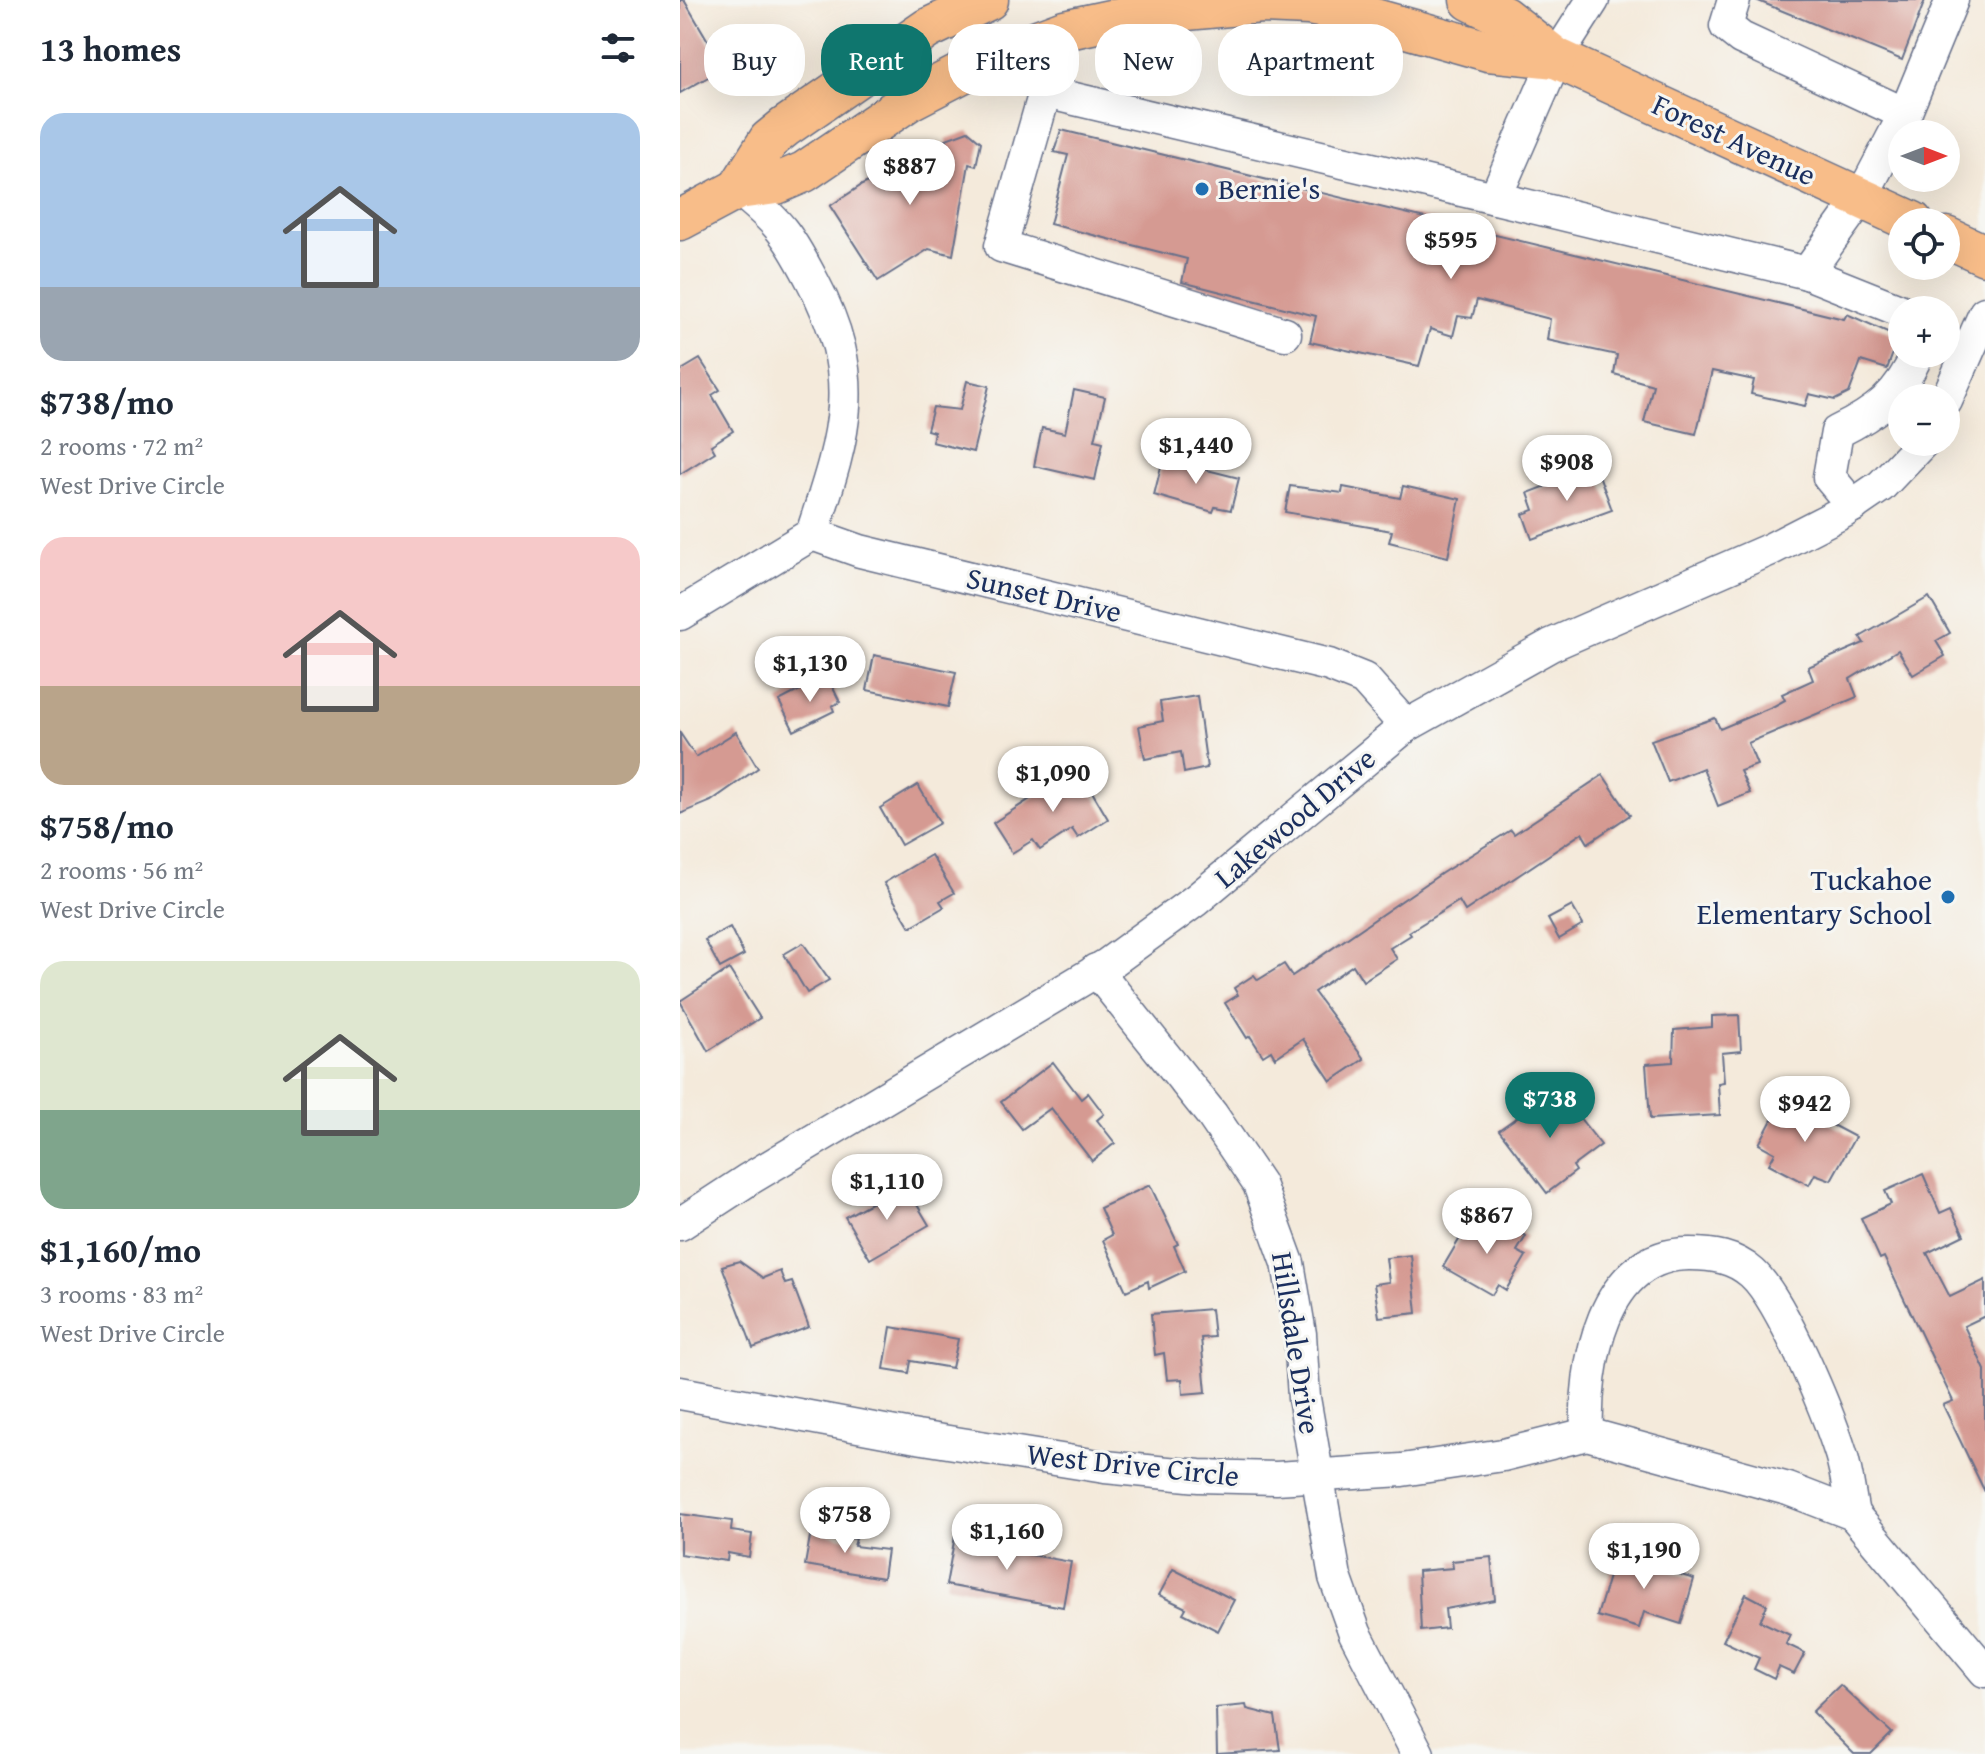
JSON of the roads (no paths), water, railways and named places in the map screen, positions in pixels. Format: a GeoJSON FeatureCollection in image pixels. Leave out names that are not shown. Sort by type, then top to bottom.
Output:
{"type":"FeatureCollection","features":[{"type":"Feature","properties":{"kind":"main road"},"geometry":{"type":"LineString","coordinates":[[1470,0],[1504,17],[1556,58]]}},
{"type":"Feature","properties":{"kind":"main road"},"geometry":{"type":"LineString","coordinates":[[1079,27],[1133,15],[1261,3],[1308,5],[1364,16],[1488,51],[1556,58]]}},
{"type":"Feature","properties":{"kind":"main road"},"geometry":{"type":"LineString","coordinates":[[738,189],[769,140],[965,4]]}},
{"type":"Feature","properties":{"kind":"main road","name":"Forest Avenue"},"geometry":{"type":"LineString","coordinates":[[1556,58],[1888,210]]}},
{"type":"Feature","properties":{"kind":"main road"},"geometry":{"type":"LineString","coordinates":[[680,220],[738,189],[776,184],[804,172],[948,79]]}},
{"type":"Feature","properties":{"kind":"main road"},"geometry":{"type":"LineString","coordinates":[[1960,243],[1985,255]]}},
{"type":"Feature","properties":{"kind":"street"},"geometry":{"type":"LineString","coordinates":[[1495,198],[1556,58],[1593,0]]}},
{"type":"Feature","properties":{"kind":"street"},"geometry":{"type":"LineString","coordinates":[[1734,0],[1726,26],[1741,38],[1905,114]]}},
{"type":"Feature","properties":{"kind":"street"},"geometry":{"type":"LineString","coordinates":[[1807,273],[1861,198],[1905,114],[1952,0]]}},
{"type":"Feature","properties":{"kind":"street"},"geometry":{"type":"LineString","coordinates":[[1044,96],[1001,246],[1285,334]]}},
{"type":"Feature","properties":{"kind":"street"},"geometry":{"type":"LineString","coordinates":[[1062,96],[1807,273],[1888,305]]}},
{"type":"Feature","properties":{"kind":"street"},"geometry":{"type":"LineString","coordinates":[[680,614],[812,534],[838,455],[846,378],[840,344],[827,308],[790,237],[778,221],[738,189]]}},
{"type":"Feature","properties":{"kind":"street"},"geometry":{"type":"LineString","coordinates":[[1951,384],[1968,327]]}},
{"type":"Feature","properties":{"kind":"street"},"geometry":{"type":"LineString","coordinates":[[1853,506],[1829,477],[1837,432],[1867,418],[1905,383],[1911,368]]}},
{"type":"Feature","properties":{"kind":"street","name":"Lakewood Drive"},"geometry":{"type":"LineString","coordinates":[[680,1224],[749,1179],[1096,970],[1196,900],[1406,726],[1551,645],[1771,549],[1853,506],[1881,486],[1910,456]]}},
{"type":"Feature","properties":{"kind":"street","name":"Sunset Drive"},"geometry":{"type":"LineString","coordinates":[[812,534],[860,551],[1329,665],[1364,679],[1406,726]]}},
{"type":"Feature","properties":{"kind":"street","name":"Hillsdale Drive"},"geometry":{"type":"LineString","coordinates":[[1096,970],[1212,1115],[1259,1184],[1288,1263],[1316,1476],[1335,1577],[1350,1619],[1418,1754]]}},
{"type":"Feature","properties":{"kind":"street"},"geometry":{"type":"LineString","coordinates":[[1853,1514],[1763,1482],[1635,1450],[1587,1434],[1585,1400],[1591,1362],[1603,1322],[1617,1293],[1630,1277],[1654,1260],[1681,1254],[1731,1259],[1765,1286],[1790,1331],[1841,1455],[1853,1514],[1985,1671]]}},
{"type":"Feature","properties":{"kind":"street","name":"West Drive Circle"},"geometry":{"type":"LineString","coordinates":[[680,1393],[917,1437],[1105,1467],[1199,1476],[1316,1476],[1402,1470],[1503,1455],[1587,1434]]}},
{"type":"Feature","properties":{"kind":"place","name":"Bernie's"},"geometry":{"type":"Point","coordinates":[1202,189]}},
{"type":"Feature","properties":{"kind":"place","name":"Tuckahoe Elementary School"},"geometry":{"type":"Point","coordinates":[1948,897]}}]}
